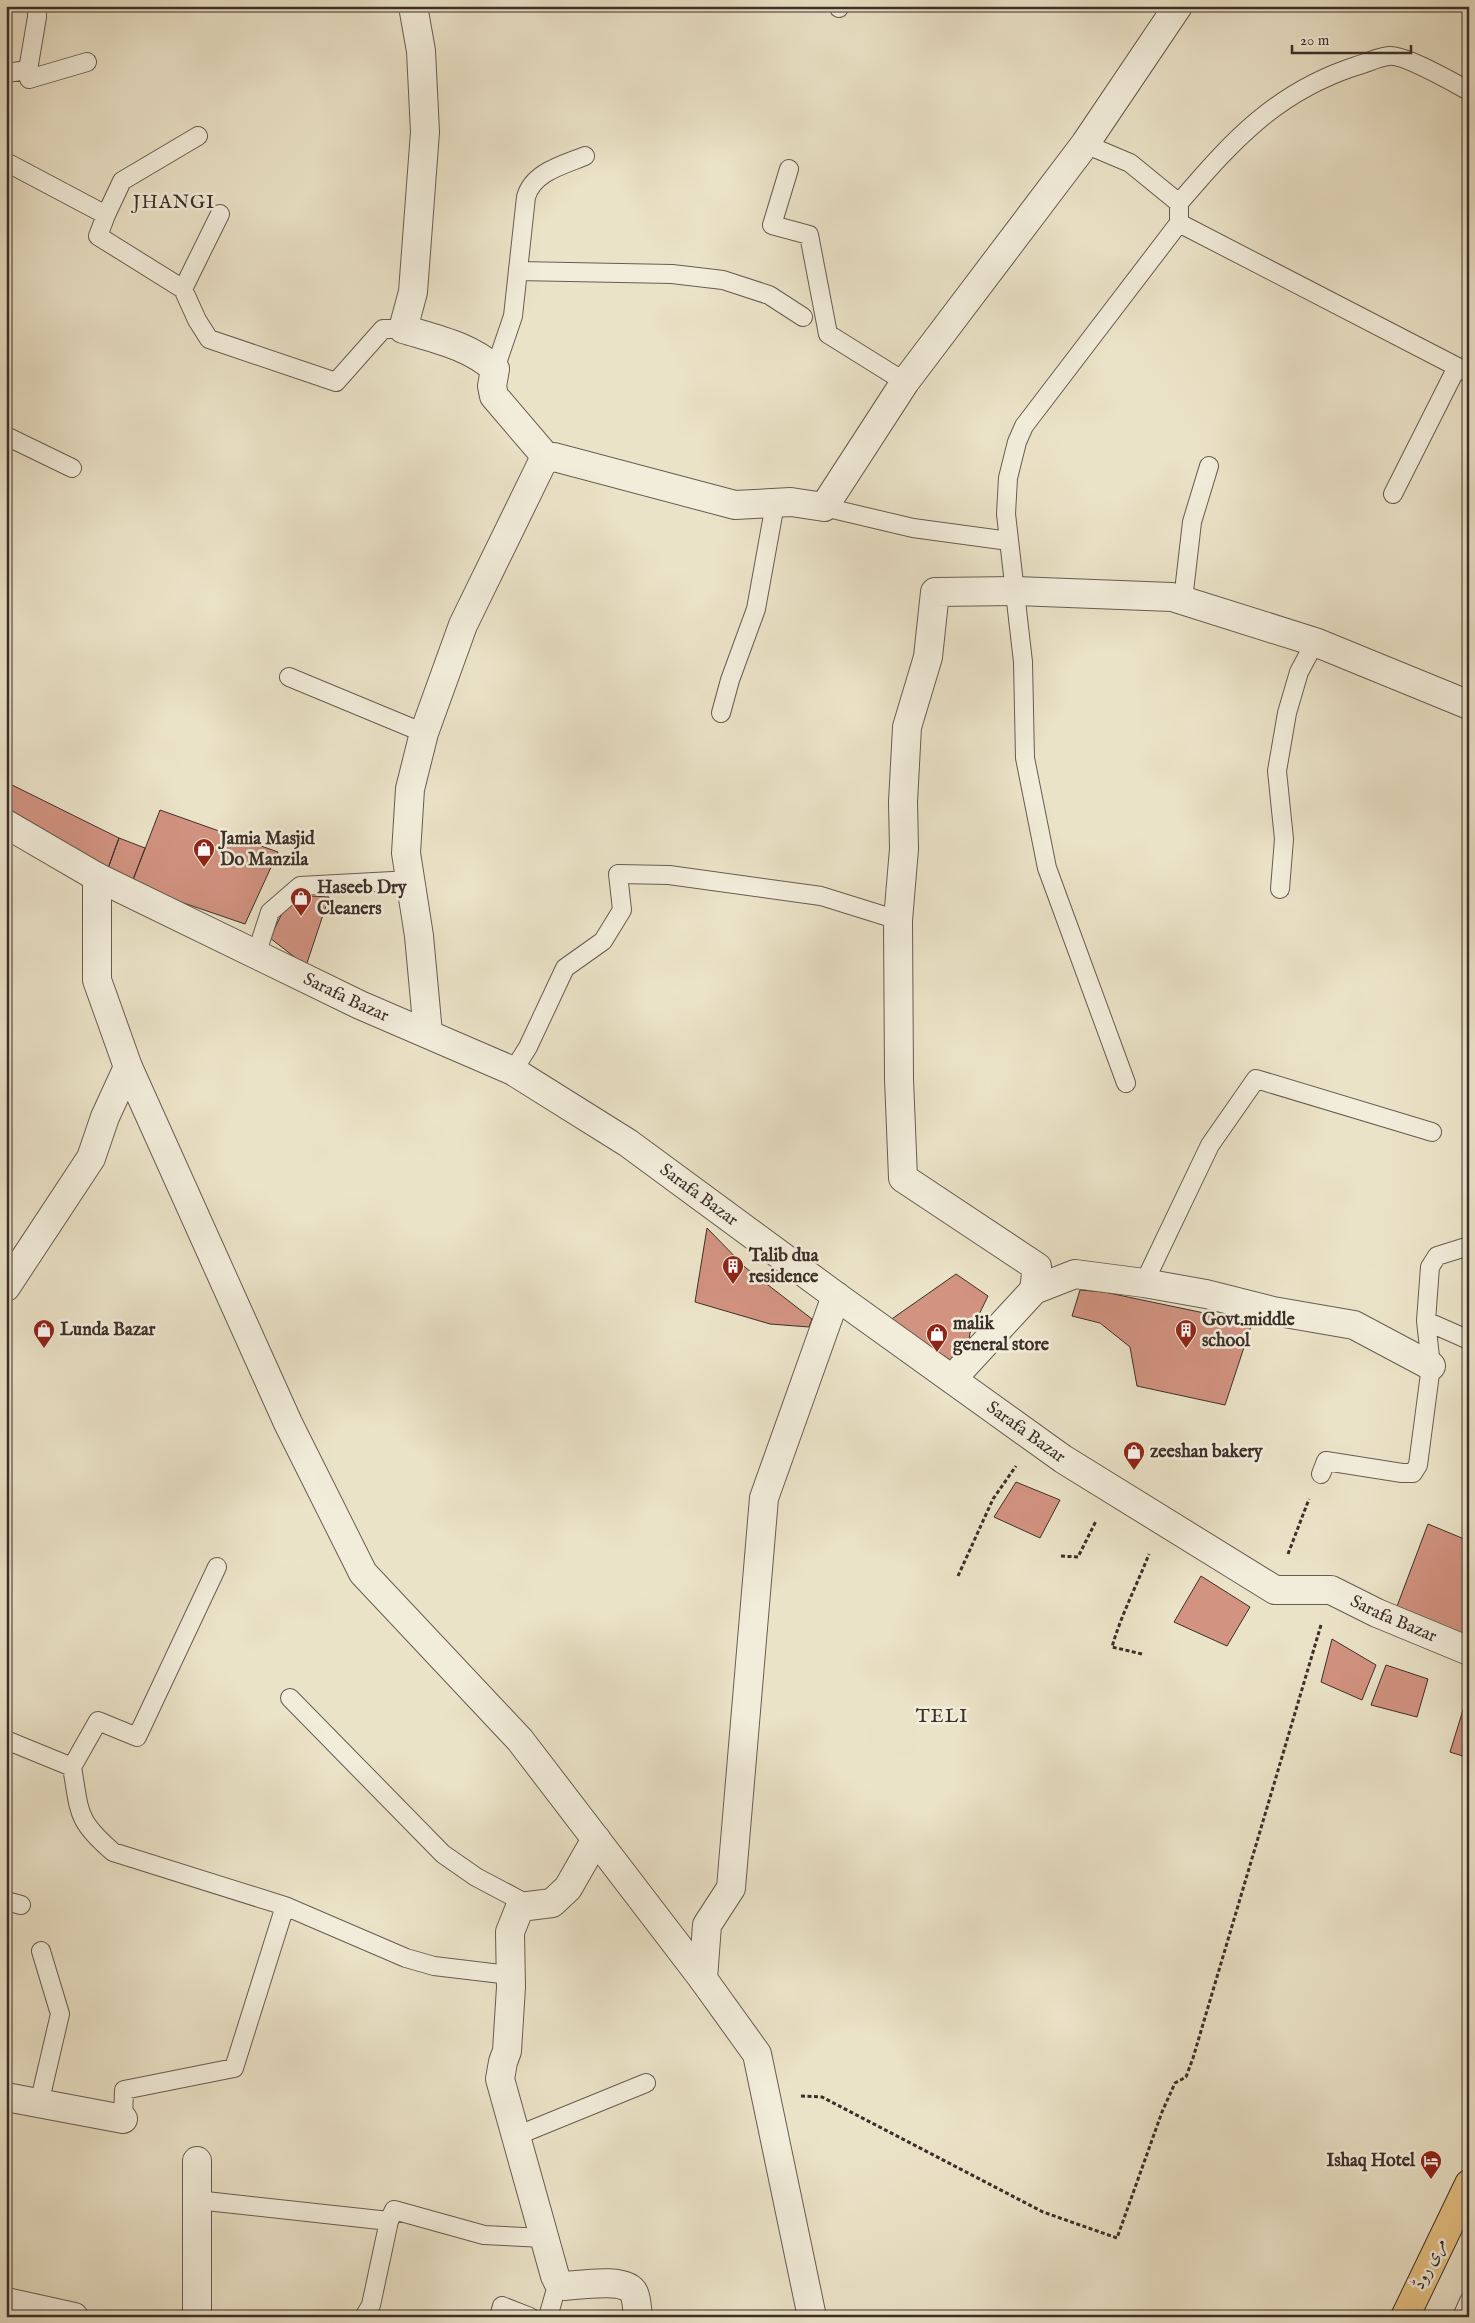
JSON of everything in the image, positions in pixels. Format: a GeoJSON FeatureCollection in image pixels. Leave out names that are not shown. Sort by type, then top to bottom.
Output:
{"type":"FeatureCollection","features":[{"type":"Feature","properties":{"kind":"main road","name":"مری روڈ"},"geometry":{"type":"LineString","coordinates":[[1405,2317],[1469,2184]]}},
{"type":"Feature","properties":{"kind":"street"},"geometry":{"type":"LineString","coordinates":[[413,6],[421,51],[425,132],[412,292],[403,329],[459,346],[483,358],[496,369],[492,386],[494,396],[547,458]]}},
{"type":"Feature","properties":{"kind":"street"},"geometry":{"type":"LineString","coordinates":[[428,1033],[419,936],[406,853],[410,789],[424,733],[463,625],[543,461],[554,457],[735,505],[791,502],[824,507],[905,382],[1086,144],[1178,6]]}},
{"type":"Feature","properties":{"kind":"street"},"geometry":{"type":"LineString","coordinates":[[1034,1290],[1037,1267],[904,1178],[899,1079],[898,920],[904,849],[903,802],[907,727],[928,657],[936,592],[1016,591],[1172,597],[1316,642],[1469,705]]}},
{"type":"Feature","properties":{"kind":"street","name":"Sarafa Bazar"},"geometry":{"type":"LineString","coordinates":[[6,824],[97,877],[256,955],[360,1005],[513,1071],[628,1143],[1035,1439],[1162,1521],[1275,1590],[1331,1590],[1377,1613],[1469,1651]]}},
{"type":"Feature","properties":{"kind":"street"},"geometry":{"type":"LineString","coordinates":[[97,877],[97,980],[128,1068],[288,1423],[363,1573],[520,1740],[703,1978],[757,2054],[812,2317]]}},
{"type":"Feature","properties":{"kind":"street"},"geometry":{"type":"LineString","coordinates":[[6,1287],[91,1158],[105,1117],[128,1068]]}},
{"type":"Feature","properties":{"kind":"street"},"geometry":{"type":"LineString","coordinates":[[952,1379],[1034,1290],[1075,1274],[1144,1283],[1206,1294],[1272,1311],[1354,1325],[1431,1366]]}},
{"type":"Feature","properties":{"kind":"street"},"geometry":{"type":"LineString","coordinates":[[703,1978],[707,1925],[731,1888],[764,1498],[836,1296]]}},
{"type":"Feature","properties":{"kind":"street"},"geometry":{"type":"LineString","coordinates":[[596,1839],[568,1888],[552,1903],[520,1907],[510,1932],[507,2051],[500,2079],[558,2282],[565,2286],[619,2283],[628,2286],[634,2292],[638,2317]]}},
{"type":"Feature","properties":{"kind":"street"},"geometry":{"type":"LineString","coordinates":[[6,2097],[123,2120]]}},
{"type":"Feature","properties":{"kind":"street"},"geometry":{"type":"LineString","coordinates":[[197,2161],[197,2317]]}},
{"type":"Feature","properties":{"kind":"street"},"geometry":{"type":"LineString","coordinates":[[6,2302],[74,2317]]}},
{"type":"Feature","properties":{"kind":"lane"},"geometry":{"type":"LineString","coordinates":[[37,6],[38,17],[28,70],[29,79],[86,62]]}},
{"type":"Feature","properties":{"kind":"lane"},"geometry":{"type":"LineString","coordinates":[[1178,203],[1220,154],[1270,109],[1328,75],[1391,55],[1430,69],[1469,91]]}},
{"type":"Feature","properties":{"kind":"lane"},"geometry":{"type":"LineString","coordinates":[[6,73],[28,70]]}},
{"type":"Feature","properties":{"kind":"lane"},"geometry":{"type":"LineString","coordinates":[[198,136],[122,181],[98,236],[183,289],[197,320],[209,339],[336,382],[383,329],[403,329]]}},
{"type":"Feature","properties":{"kind":"lane"},"geometry":{"type":"LineString","coordinates":[[1086,144],[1130,163],[1178,203],[1180,223],[1024,426],[1017,442],[1008,478],[1006,514],[1023,662],[1025,758],[1047,868],[1126,1083]]}},
{"type":"Feature","properties":{"kind":"lane"},"geometry":{"type":"LineString","coordinates":[[496,369],[513,316],[526,197],[529,186],[548,171],[585,156]]}},
{"type":"Feature","properties":{"kind":"lane"},"geometry":{"type":"LineString","coordinates":[[6,162],[106,215]]}},
{"type":"Feature","properties":{"kind":"lane"},"geometry":{"type":"LineString","coordinates":[[789,169],[772,225],[809,235],[828,334],[905,382]]}},
{"type":"Feature","properties":{"kind":"lane"},"geometry":{"type":"LineString","coordinates":[[183,289],[220,214]]}},
{"type":"Feature","properties":{"kind":"lane"},"geometry":{"type":"LineString","coordinates":[[1180,223],[1463,370],[1393,494]]}},
{"type":"Feature","properties":{"kind":"lane"},"geometry":{"type":"LineString","coordinates":[[518,271],[672,274],[723,280],[770,295],[803,316]]}},
{"type":"Feature","properties":{"kind":"lane"},"geometry":{"type":"LineString","coordinates":[[6,436],[72,468]]}},
{"type":"Feature","properties":{"kind":"lane"},"geometry":{"type":"LineString","coordinates":[[1183,600],[1192,522],[1209,466]]}},
{"type":"Feature","properties":{"kind":"lane"},"geometry":{"type":"LineString","coordinates":[[721,712],[730,680],[756,609],[775,504]]}},
{"type":"Feature","properties":{"kind":"lane"},"geometry":{"type":"LineString","coordinates":[[824,507],[913,528],[1009,541]]}},
{"type":"Feature","properties":{"kind":"lane"},"geometry":{"type":"LineString","coordinates":[[1280,889],[1284,839],[1277,771],[1287,713],[1299,672],[1316,642]]}},
{"type":"Feature","properties":{"kind":"lane"},"geometry":{"type":"LineString","coordinates":[[289,677],[424,733]]}},
{"type":"Feature","properties":{"kind":"lane"},"geometry":{"type":"LineString","coordinates":[[513,1071],[528,1047],[566,968],[603,940],[622,910],[618,874],[669,875],[821,896],[898,920]]}},
{"type":"Feature","properties":{"kind":"lane"},"geometry":{"type":"LineString","coordinates":[[256,955],[270,912],[300,886],[410,880]]}},
{"type":"Feature","properties":{"kind":"lane"},"geometry":{"type":"LineString","coordinates":[[1144,1283],[1210,1145],[1256,1079],[1432,1132]]}},
{"type":"Feature","properties":{"kind":"lane"},"geometry":{"type":"LineString","coordinates":[[1321,1474],[1326,1461],[1413,1473],[1418,1465],[1431,1366],[1426,1320],[1432,1261],[1437,1256],[1469,1246]]}},
{"type":"Feature","properties":{"kind":"lane"},"geometry":{"type":"LineString","coordinates":[[1426,1320],[1469,1340]]}},
{"type":"Feature","properties":{"kind":"lane"},"geometry":{"type":"LineString","coordinates":[[217,1567],[137,1737],[98,1721],[72,1767],[80,1816],[91,1833],[114,1852],[285,1906],[406,1958],[434,1966],[510,1975]]}},
{"type":"Feature","properties":{"kind":"lane"},"geometry":{"type":"LineString","coordinates":[[290,1698],[443,1854],[476,1877],[529,1906]]}},
{"type":"Feature","properties":{"kind":"lane"},"geometry":{"type":"LineString","coordinates":[[6,1740],[72,1767]]}},
{"type":"Feature","properties":{"kind":"lane"},"geometry":{"type":"LineString","coordinates":[[123,2120],[124,2090],[234,2068],[285,1906]]}},
{"type":"Feature","properties":{"kind":"lane"},"geometry":{"type":"LineString","coordinates":[[39,2104],[60,2014],[41,1951]]}},
{"type":"Feature","properties":{"kind":"lane"},"geometry":{"type":"LineString","coordinates":[[516,2136],[646,2083]]}},
{"type":"Feature","properties":{"kind":"lane"},"geometry":{"type":"LineString","coordinates":[[197,2200],[389,2221]]}},
{"type":"Feature","properties":{"kind":"lane"},"geometry":{"type":"LineString","coordinates":[[364,2317],[371,2305],[389,2221],[394,2210],[484,2235],[544,2238]]}},
{"type":"Feature","properties":{"kind":"lane"},"geometry":{"type":"LineString","coordinates":[[548,2317],[558,2282]]}},
{"type":"Feature","properties":{"kind":"lane"},"geometry":{"type":"LineString","coordinates":[[1462,2317],[1469,2301]]}},
{"type":"Feature","properties":{"kind":"lane"},"geometry":{"type":"LineString","coordinates":[[499,2317],[502,2306],[530,2317]]}},
{"type":"Feature","properties":{"kind":"path"},"geometry":{"type":"LineString","coordinates":[[958,1576],[994,1499],[1035,1439]]}},
{"type":"Feature","properties":{"kind":"path"},"geometry":{"type":"LineString","coordinates":[[1275,1590],[1308,1501],[1321,1474]]}},
{"type":"Feature","properties":{"kind":"path"},"geometry":{"type":"LineString","coordinates":[[1061,1556],[1078,1558],[1112,1489]]}},
{"type":"Feature","properties":{"kind":"path"},"geometry":{"type":"LineString","coordinates":[[1142,1654],[1112,1648],[1120,1620],[1132,1596],[1162,1521]]}},
{"type":"Feature","properties":{"kind":"path"},"geometry":{"type":"LineString","coordinates":[[765,2095],[822,2098],[1043,2212],[1117,2238],[1162,2112],[1175,2083],[1186,2077],[1193,2058],[1331,1590]]}},
{"type":"Feature","properties":{"kind":"building"},"geometry":{"type":"Polygon","coordinates":[[[6,782],[119,838],[106,874],[6,819],[6,782]]]}},
{"type":"Feature","properties":{"kind":"building","name":"Jamia Masjid Do Manzila"},"geometry":{"type":"Polygon","coordinates":[[[160,810],[278,852],[245,924],[131,885],[160,810]]]}},
{"type":"Feature","properties":{"kind":"building"},"geometry":{"type":"Polygon","coordinates":[[[119,838],[145,848],[131,885],[106,874],[119,838]]]}},
{"type":"Feature","properties":{"kind":"building","name":"Haseeb Dry Cleaners"},"geometry":{"type":"Polygon","coordinates":[[[291,895],[329,897],[306,966],[270,938],[291,895]]]}},
{"type":"Feature","properties":{"kind":"building","name":"Talib dua residence"},"geometry":{"type":"Polygon","coordinates":[[[707,1228],[746,1268],[812,1319],[809,1327],[770,1324],[695,1302],[707,1228]]]}},
{"type":"Feature","properties":{"kind":"building"},"geometry":{"type":"Polygon","coordinates":[[[956,1274],[988,1296],[970,1333],[968,1346],[953,1362],[922,1341],[886,1323],[956,1274]]]}},
{"type":"Feature","properties":{"kind":"building","name":"Govt.middle school"},"geometry":{"type":"Polygon","coordinates":[[[1080,1290],[1104,1292],[1252,1323],[1225,1405],[1137,1386],[1130,1347],[1100,1323],[1072,1316],[1080,1290]]]}},
{"type":"Feature","properties":{"kind":"building"},"geometry":{"type":"Polygon","coordinates":[[[1016,1482],[1060,1500],[1040,1538],[994,1517],[1016,1482]]]}},
{"type":"Feature","properties":{"kind":"building"},"geometry":{"type":"Polygon","coordinates":[[[1428,1524],[1469,1541],[1469,1637],[1396,1609],[1428,1524]]]}},
{"type":"Feature","properties":{"kind":"building"},"geometry":{"type":"Polygon","coordinates":[[[1201,1576],[1250,1607],[1227,1646],[1174,1622],[1201,1576]]]}},
{"type":"Feature","properties":{"kind":"building"},"geometry":{"type":"Polygon","coordinates":[[[1332,1639],[1376,1665],[1362,1700],[1321,1682],[1332,1639]]]}},
{"type":"Feature","properties":{"kind":"building"},"geometry":{"type":"Polygon","coordinates":[[[1386,1665],[1428,1679],[1417,1717],[1371,1705],[1386,1665]]]}},
{"type":"Feature","properties":{"kind":"building"},"geometry":{"type":"Polygon","coordinates":[[[1469,1694],[1469,1758],[1450,1752],[1469,1694]]]}},
{"type":"Feature","properties":{"kind":"place","name":"Jamia Masjid Do Manzila"},"geometry":{"type":"Point","coordinates":[204,868]}},
{"type":"Feature","properties":{"kind":"place","name":"Haseeb Dry Cleaners"},"geometry":{"type":"Point","coordinates":[301,917]}},
{"type":"Feature","properties":{"kind":"place","name":"Talib dua residence"},"geometry":{"type":"Point","coordinates":[733,1285]}},
{"type":"Feature","properties":{"kind":"place","name":"Lunda Bazar"},"geometry":{"type":"Point","coordinates":[44,1349]}},
{"type":"Feature","properties":{"kind":"place","name":"Govt.middle school"},"geometry":{"type":"Point","coordinates":[1186,1349]}},
{"type":"Feature","properties":{"kind":"place","name":"malik general store"},"geometry":{"type":"Point","coordinates":[937,1353]}},
{"type":"Feature","properties":{"kind":"place","name":"zeeshan bakery"},"geometry":{"type":"Point","coordinates":[1134,1471]}},
{"type":"Feature","properties":{"kind":"place","name":"Ishaq Hotel"},"geometry":{"type":"Point","coordinates":[1431,2180]}},
{"type":"Feature","properties":{"kind":"district","name":"JHANGI"},"geometry":{"type":"Point","coordinates":[174,203]}},
{"type":"Feature","properties":{"kind":"district","name":"TELI"},"geometry":{"type":"Point","coordinates":[942,1717]}}]}
